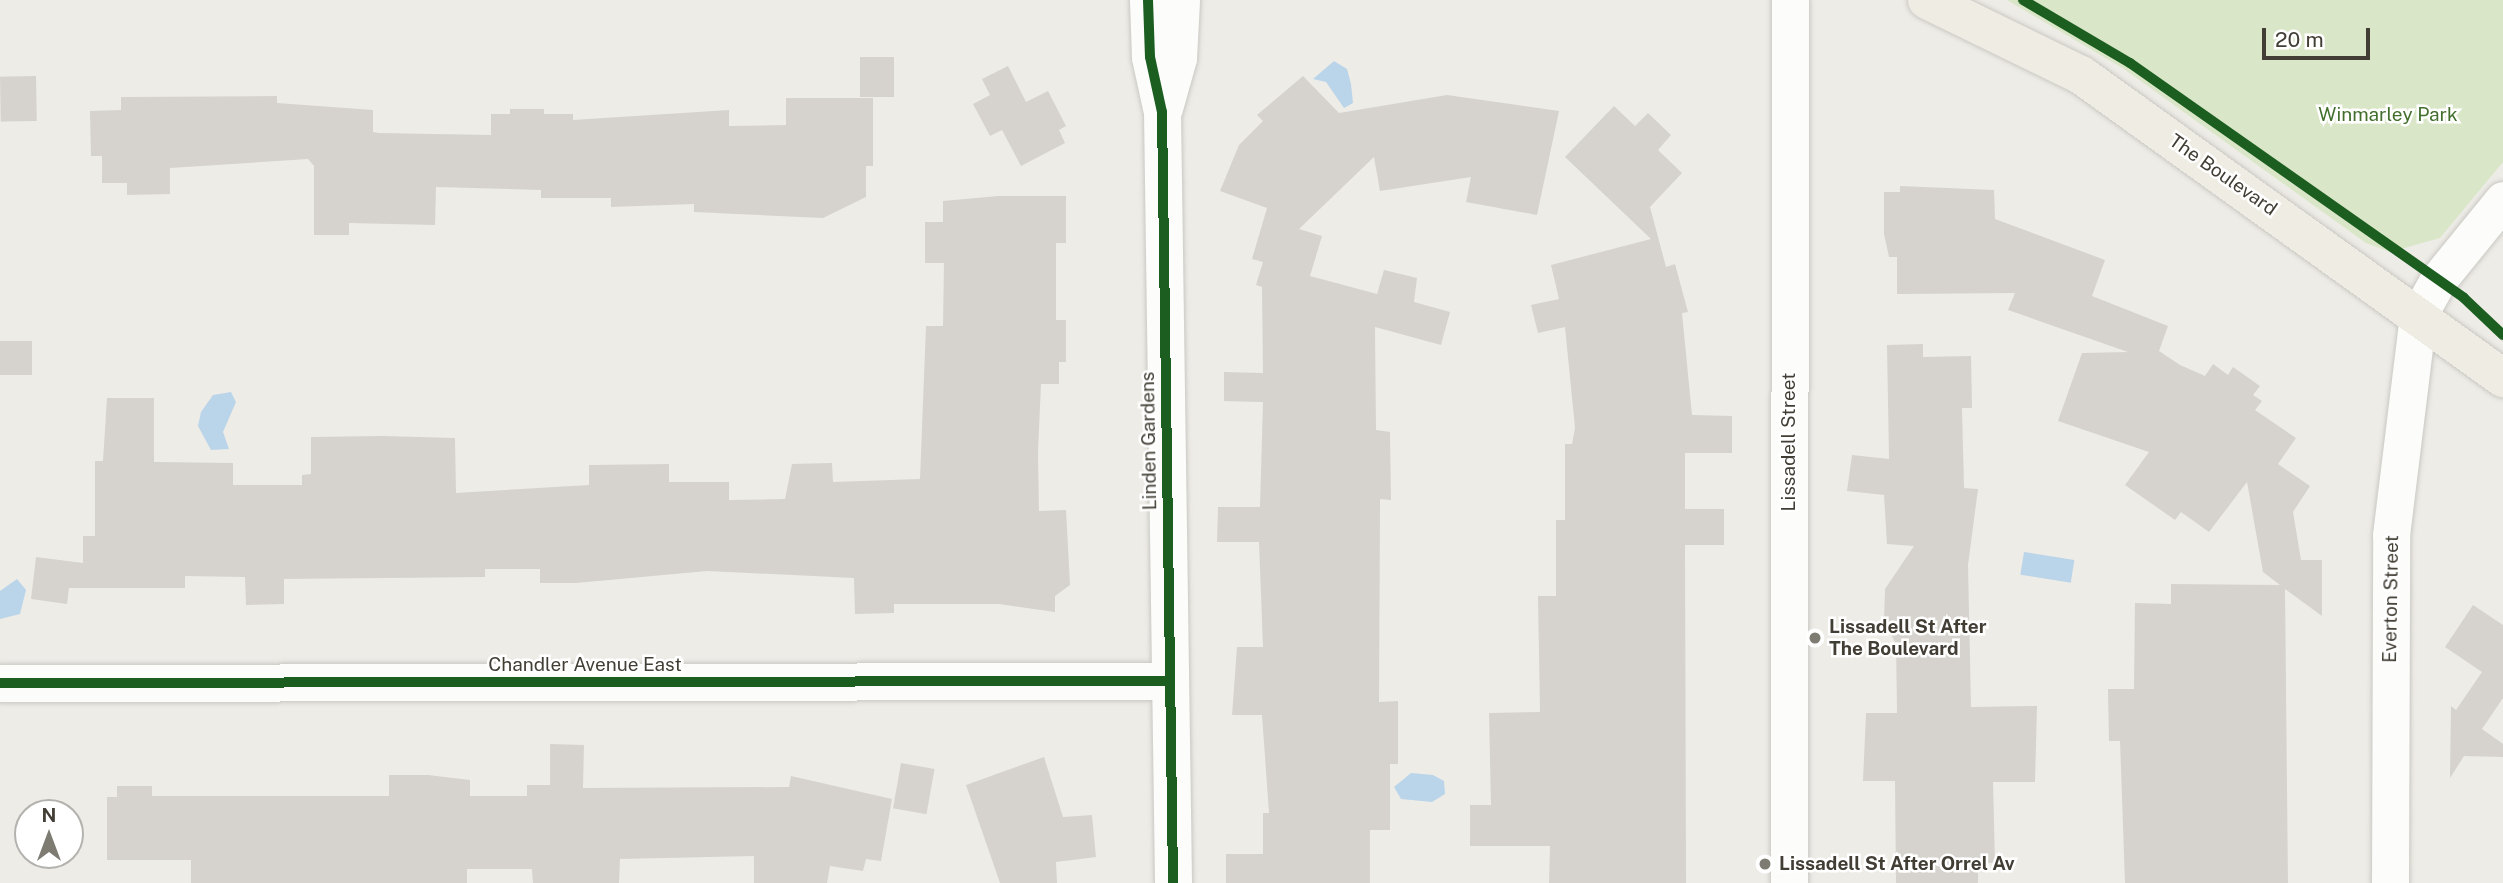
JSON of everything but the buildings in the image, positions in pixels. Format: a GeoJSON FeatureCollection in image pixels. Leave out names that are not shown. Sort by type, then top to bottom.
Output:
{"type":"FeatureCollection","features":[{"type":"Feature","properties":{"kind":"main road","name":"The Boulevard"},"geometry":{"type":"LineString","coordinates":[[1927,0],[2081,75],[2503,378]]}},
{"type":"Feature","properties":{"kind":"street","name":"Linden Gardens"},"geometry":{"type":"LineString","coordinates":[[1148,0],[1150,57],[1163,113],[1173,883]]}},
{"type":"Feature","properties":{"kind":"street","name":"Linden Gardens"},"geometry":{"type":"LineString","coordinates":[[1163,113],[1178,58],[1181,0]]}},
{"type":"Feature","properties":{"kind":"street","name":"Lissadell Street"},"geometry":{"type":"LineString","coordinates":[[1789,883],[1790,0]]}},
{"type":"Feature","properties":{"kind":"street"},"geometry":{"type":"LineString","coordinates":[[2418,316],[2438,280],[2503,200]]}},
{"type":"Feature","properties":{"kind":"street","name":"Everton Street"},"geometry":{"type":"LineString","coordinates":[[2390,883],[2391,534],[2418,316]]}},
{"type":"Feature","properties":{"kind":"street","name":"Chandler Avenue East"},"geometry":{"type":"LineString","coordinates":[[0,683],[1170,681]]}},
{"type":"Feature","properties":{"kind":"green space","name":"Winmarley Park"},"geometry":{"type":"Polygon","coordinates":[[[2007,0],[2503,0],[2503,162],[2440,238],[2390,252],[2366,243],[2124,69],[2007,0]]]}},
{"type":"Feature","properties":{"kind":"water"},"geometry":{"type":"Polygon","coordinates":[[[1334,61],[1347,69],[1351,84],[1353,103],[1344,108],[1326,82],[1313,79],[1334,61]]]}},
{"type":"Feature","properties":{"kind":"water"},"geometry":{"type":"Polygon","coordinates":[[[231,392],[236,402],[223,432],[229,449],[211,450],[198,426],[201,412],[213,395],[231,392]]]}},
{"type":"Feature","properties":{"kind":"water"},"geometry":{"type":"Polygon","coordinates":[[[2024,552],[2074,560],[2071,583],[2020,575],[2024,552]]]}},
{"type":"Feature","properties":{"kind":"water"},"geometry":{"type":"Polygon","coordinates":[[[17,579],[26,590],[20,614],[0,619],[0,591],[17,579]]]}},
{"type":"Feature","properties":{"kind":"water"},"geometry":{"type":"Polygon","coordinates":[[[1411,773],[1433,775],[1444,781],[1445,794],[1432,802],[1401,799],[1394,787],[1411,773]]]}},
{"type":"Feature","properties":{"kind":"cycle path"},"geometry":{"type":"LineString","coordinates":[[1148,0],[1150,57],[1162,112],[1173,883]]}},
{"type":"Feature","properties":{"kind":"cycle path"},"geometry":{"type":"LineString","coordinates":[[2023,0],[2130,63],[2464,298],[2503,335]]}},
{"type":"Feature","properties":{"kind":"cycle path"},"geometry":{"type":"LineString","coordinates":[[0,683],[1170,681]]}},
{"type":"Feature","properties":{"kind":"place","name":"Lissadell St After The Boulevard"},"geometry":{"type":"Point","coordinates":[1815,638]}},
{"type":"Feature","properties":{"kind":"place","name":"Lissadell St After Orrel Av"},"geometry":{"type":"Point","coordinates":[1765,864]}}]}
